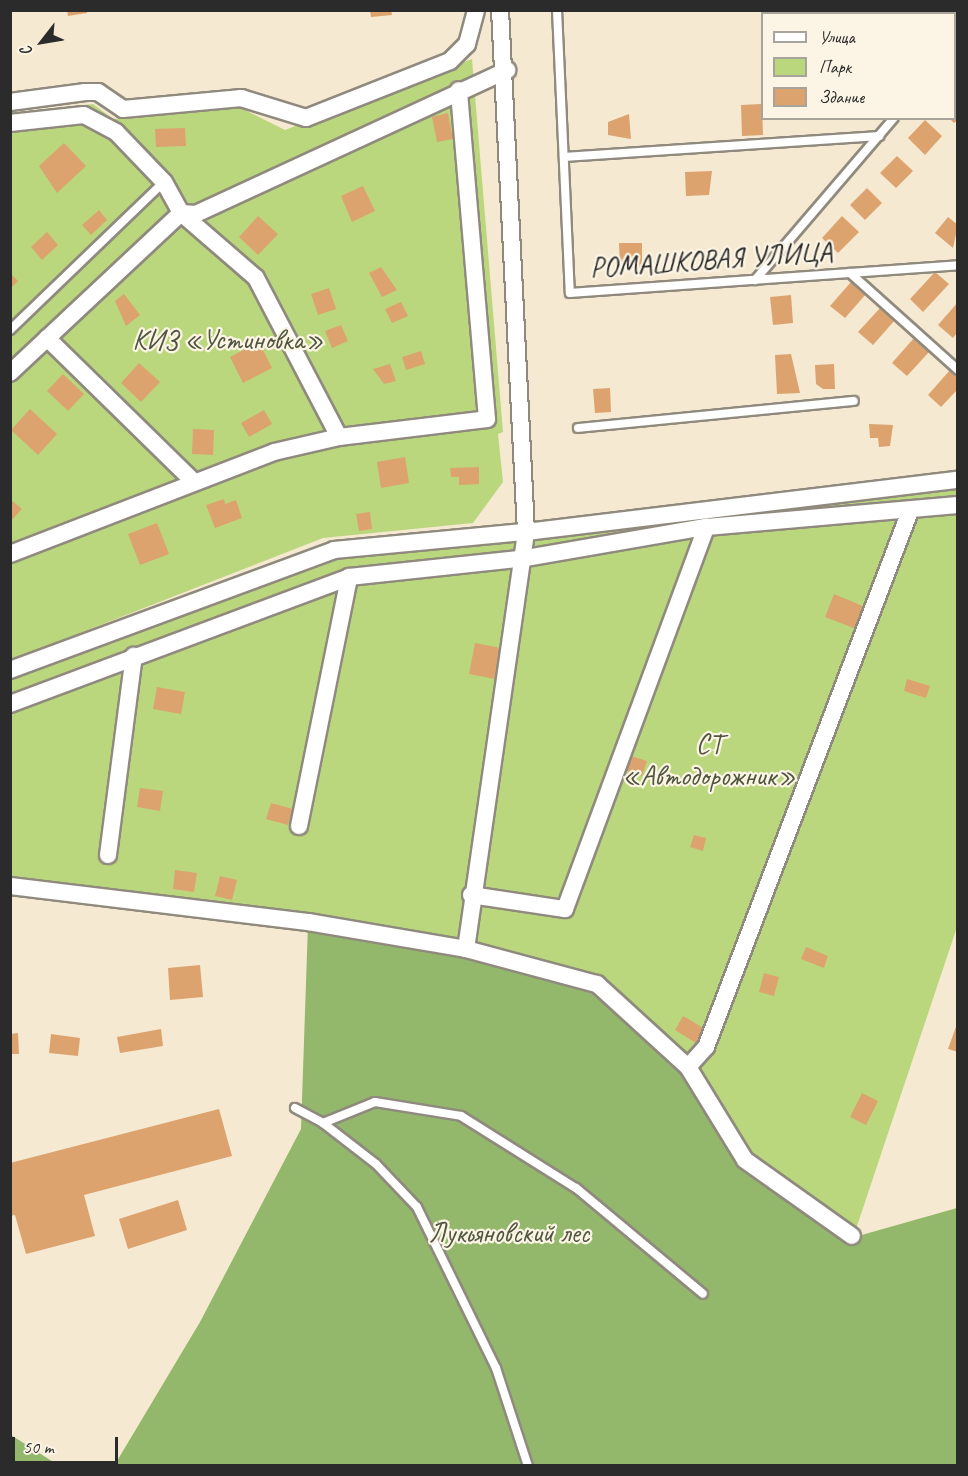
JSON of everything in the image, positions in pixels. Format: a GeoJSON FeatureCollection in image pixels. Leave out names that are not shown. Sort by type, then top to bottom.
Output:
{"type":"FeatureCollection","features":[{"type":"Feature","properties":{"kind":"street"},"geometry":{"type":"LineString","coordinates":[[10,102],[98,92],[123,109],[241,98],[306,118],[450,61],[467,44],[476,10]]}},
{"type":"Feature","properties":{"kind":"street"},"geometry":{"type":"LineString","coordinates":[[466,949],[471,895],[526,558],[507,70],[500,10]]}},
{"type":"Feature","properties":{"kind":"street"},"geometry":{"type":"LineString","coordinates":[[10,373],[181,213],[196,214],[459,90],[507,70]]}},
{"type":"Feature","properties":{"kind":"street"},"geometry":{"type":"LineString","coordinates":[[10,554],[193,481],[274,452],[339,436],[487,419],[490,413],[459,90]]}},
{"type":"Feature","properties":{"kind":"street"},"geometry":{"type":"LineString","coordinates":[[10,123],[84,115],[116,132],[164,182],[181,213],[256,278],[339,436]]}},
{"type":"Feature","properties":{"kind":"street"},"geometry":{"type":"LineString","coordinates":[[46,338],[193,481]]}},
{"type":"Feature","properties":{"kind":"street"},"geometry":{"type":"LineString","coordinates":[[10,670],[334,550],[526,532],[957,480]]}},
{"type":"Feature","properties":{"kind":"street"},"geometry":{"type":"LineString","coordinates":[[10,704],[349,577],[526,558],[706,528],[957,505]]}},
{"type":"Feature","properties":{"kind":"street"},"geometry":{"type":"LineString","coordinates":[[688,1067],[706,1047],[910,511]]}},
{"type":"Feature","properties":{"kind":"street"},"geometry":{"type":"LineString","coordinates":[[471,895],[565,909],[706,528]]}},
{"type":"Feature","properties":{"kind":"street"},"geometry":{"type":"LineString","coordinates":[[299,826],[349,577]]}},
{"type":"Feature","properties":{"kind":"street"},"geometry":{"type":"LineString","coordinates":[[108,855],[134,656]]}},
{"type":"Feature","properties":{"kind":"street"},"geometry":{"type":"LineString","coordinates":[[10,886],[308,922],[466,949],[597,984],[650,1026],[688,1067],[745,1160],[852,1236]]}},
{"type":"Feature","properties":{"kind":"lane","name":"РОМАШКОВАЯ УЛИЦА"},"geometry":{"type":"LineString","coordinates":[[557,10],[570,293],[957,265]]}},
{"type":"Feature","properties":{"kind":"lane"},"geometry":{"type":"LineString","coordinates":[[755,280],[892,120]]}},
{"type":"Feature","properties":{"kind":"lane"},"geometry":{"type":"LineString","coordinates":[[564,157],[879,136]]}},
{"type":"Feature","properties":{"kind":"lane"},"geometry":{"type":"LineString","coordinates":[[10,330],[164,182]]}},
{"type":"Feature","properties":{"kind":"lane"},"geometry":{"type":"LineString","coordinates":[[850,273],[957,370]]}},
{"type":"Feature","properties":{"kind":"lane"},"geometry":{"type":"LineString","coordinates":[[578,428],[854,401]]}},
{"type":"Feature","properties":{"kind":"lane"},"geometry":{"type":"LineString","coordinates":[[323,1123],[375,1102],[461,1116],[576,1188],[703,1294]]}},
{"type":"Feature","properties":{"kind":"lane"},"geometry":{"type":"LineString","coordinates":[[295,1108],[323,1123],[376,1164],[417,1207],[496,1368],[528,1466]]}},
{"type":"Feature","properties":{"kind":"green space","name":"КИЗ «Устиновка»"},"geometry":{"type":"Polygon","coordinates":[[[472,59],[503,432],[498,434],[503,482],[473,523],[323,538],[11,660],[11,113],[93,104],[113,119],[241,108],[285,130],[472,59]]]}},
{"type":"Feature","properties":{"kind":"green space","name":"СТ «Автодорожник»"},"geometry":{"type":"Polygon","coordinates":[[[957,480],[957,927],[854,1235],[749,1155],[691,1064],[528,961],[11,885],[11,670],[334,550],[957,480]]]}},
{"type":"Feature","properties":{"kind":"green space","name":"Лукьяновский лес"},"geometry":{"type":"Polygon","coordinates":[[[308,924],[489,957],[596,986],[648,1028],[742,1163],[851,1238],[957,1208],[957,1465],[114,1466],[200,1322],[301,1129],[308,924]]]}},
{"type":"Feature","properties":{"kind":"green space"},"geometry":{"type":"Polygon","coordinates":[[[11,1435],[58,1465],[11,1465],[11,1435]]]}},
{"type":"Feature","properties":{"kind":"building"},"geometry":{"type":"Polygon","coordinates":[[[67,10],[87,10],[87,13],[68,16],[67,10]]]}},
{"type":"Feature","properties":{"kind":"building"},"geometry":{"type":"Polygon","coordinates":[[[370,10],[391,10],[392,15],[371,17],[370,10]]]}},
{"type":"Feature","properties":{"kind":"building"},"geometry":{"type":"Polygon","coordinates":[[[761,104],[763,135],[742,136],[741,105],[761,104]]]}},
{"type":"Feature","properties":{"kind":"building"},"geometry":{"type":"Polygon","coordinates":[[[956,104],[958,120],[954,123],[951,120],[956,120],[956,104]]]}},
{"type":"Feature","properties":{"kind":"building"},"geometry":{"type":"Polygon","coordinates":[[[448,113],[453,139],[437,142],[432,117],[448,113]]]}},
{"type":"Feature","properties":{"kind":"building"},"geometry":{"type":"Polygon","coordinates":[[[629,114],[631,139],[608,135],[608,122],[629,114]]]}},
{"type":"Feature","properties":{"kind":"building"},"geometry":{"type":"Polygon","coordinates":[[[925,120],[942,136],[925,155],[908,138],[925,120]]]}},
{"type":"Feature","properties":{"kind":"building"},"geometry":{"type":"Polygon","coordinates":[[[185,128],[186,146],[156,147],[155,129],[185,128]]]}},
{"type":"Feature","properties":{"kind":"building"},"geometry":{"type":"Polygon","coordinates":[[[64,143],[86,166],[57,193],[39,166],[64,143]]]}},
{"type":"Feature","properties":{"kind":"building"},"geometry":{"type":"Polygon","coordinates":[[[897,156],[913,171],[896,188],[880,173],[897,156]]]}},
{"type":"Feature","properties":{"kind":"building"},"geometry":{"type":"Polygon","coordinates":[[[712,171],[709,195],[686,196],[685,172],[712,171]]]}},
{"type":"Feature","properties":{"kind":"building"},"geometry":{"type":"Polygon","coordinates":[[[363,186],[375,211],[352,222],[341,196],[363,186]]]}},
{"type":"Feature","properties":{"kind":"building"},"geometry":{"type":"Polygon","coordinates":[[[867,188],[882,203],[865,220],[850,205],[867,188]]]}},
{"type":"Feature","properties":{"kind":"building"},"geometry":{"type":"Polygon","coordinates":[[[99,210],[107,220],[91,235],[82,225],[99,210]]]}},
{"type":"Feature","properties":{"kind":"building"},"geometry":{"type":"Polygon","coordinates":[[[258,216],[278,234],[258,255],[239,237],[258,216]]]}},
{"type":"Feature","properties":{"kind":"building"},"geometry":{"type":"Polygon","coordinates":[[[842,216],[859,232],[838,253],[822,238],[842,216]]]}},
{"type":"Feature","properties":{"kind":"building"},"geometry":{"type":"Polygon","coordinates":[[[948,217],[958,225],[953,248],[935,233],[948,217]]]}},
{"type":"Feature","properties":{"kind":"building"},"geometry":{"type":"Polygon","coordinates":[[[47,232],[58,245],[42,260],[31,247],[47,232]]]}},
{"type":"Feature","properties":{"kind":"building"},"geometry":{"type":"Polygon","coordinates":[[[619,243],[642,243],[642,268],[620,269],[619,243]]]}},
{"type":"Feature","properties":{"kind":"building"},"geometry":{"type":"Polygon","coordinates":[[[381,267],[397,290],[382,297],[369,273],[381,267]]]}},
{"type":"Feature","properties":{"kind":"building"},"geometry":{"type":"Polygon","coordinates":[[[935,272],[949,284],[923,312],[910,299],[935,272]]]}},
{"type":"Feature","properties":{"kind":"building"},"geometry":{"type":"Polygon","coordinates":[[[10,273],[18,281],[10,289],[10,273]]]}},
{"type":"Feature","properties":{"kind":"building"},"geometry":{"type":"Polygon","coordinates":[[[851,282],[866,294],[845,318],[830,306],[851,282]]]}},
{"type":"Feature","properties":{"kind":"building"},"geometry":{"type":"Polygon","coordinates":[[[329,288],[336,309],[318,315],[311,294],[329,288]]]}},
{"type":"Feature","properties":{"kind":"building"},"geometry":{"type":"Polygon","coordinates":[[[124,294],[140,315],[126,326],[115,301],[124,294]]]}},
{"type":"Feature","properties":{"kind":"building"},"geometry":{"type":"Polygon","coordinates":[[[791,295],[793,323],[773,325],[770,297],[791,295]]]}},
{"type":"Feature","properties":{"kind":"building"},"geometry":{"type":"Polygon","coordinates":[[[401,302],[408,316],[392,323],[385,309],[401,302]]]}},
{"type":"Feature","properties":{"kind":"building"},"geometry":{"type":"Polygon","coordinates":[[[958,302],[958,332],[953,338],[938,325],[958,302]]]}},
{"type":"Feature","properties":{"kind":"building"},"geometry":{"type":"Polygon","coordinates":[[[881,307],[895,320],[873,345],[858,332],[881,307]]]}},
{"type":"Feature","properties":{"kind":"building"},"geometry":{"type":"Polygon","coordinates":[[[341,325],[348,341],[332,348],[325,331],[341,325]]]}},
{"type":"Feature","properties":{"kind":"building"},"geometry":{"type":"Polygon","coordinates":[[[914,338],[929,352],[907,376],[892,363],[914,338]]]}},
{"type":"Feature","properties":{"kind":"building"},"geometry":{"type":"Polygon","coordinates":[[[259,342],[272,368],[243,383],[230,357],[259,342]]]}},
{"type":"Feature","properties":{"kind":"building"},"geometry":{"type":"Polygon","coordinates":[[[421,351],[425,364],[406,370],[402,357],[421,351]]]}},
{"type":"Feature","properties":{"kind":"building"},"geometry":{"type":"Polygon","coordinates":[[[791,354],[800,393],[777,394],[775,355],[791,354]]]}},
{"type":"Feature","properties":{"kind":"building"},"geometry":{"type":"Polygon","coordinates":[[[139,363],[160,382],[141,402],[121,383],[139,363]]]}},
{"type":"Feature","properties":{"kind":"building"},"geometry":{"type":"Polygon","coordinates":[[[390,364],[396,381],[384,384],[373,369],[390,364]]]}},
{"type":"Feature","properties":{"kind":"building"},"geometry":{"type":"Polygon","coordinates":[[[834,364],[835,389],[823,389],[816,384],[815,365],[834,364]]]}},
{"type":"Feature","properties":{"kind":"building"},"geometry":{"type":"Polygon","coordinates":[[[950,370],[958,376],[958,389],[941,407],[928,395],[950,370]]]}},
{"type":"Feature","properties":{"kind":"building"},"geometry":{"type":"Polygon","coordinates":[[[63,374],[84,394],[68,411],[47,391],[63,374]]]}},
{"type":"Feature","properties":{"kind":"building"},"geometry":{"type":"Polygon","coordinates":[[[610,388],[611,412],[595,413],[593,389],[610,388]]]}},
{"type":"Feature","properties":{"kind":"building"},"geometry":{"type":"Polygon","coordinates":[[[30,409],[57,434],[38,455],[11,430],[30,409]]]}},
{"type":"Feature","properties":{"kind":"building"},"geometry":{"type":"Polygon","coordinates":[[[264,410],[272,424],[249,437],[241,423],[264,410]]]}},
{"type":"Feature","properties":{"kind":"building"},"geometry":{"type":"Polygon","coordinates":[[[869,424],[893,425],[890,446],[879,447],[878,438],[870,438],[869,424]]]}},
{"type":"Feature","properties":{"kind":"building"},"geometry":{"type":"Polygon","coordinates":[[[193,429],[214,430],[213,455],[192,454],[193,429]]]}},
{"type":"Feature","properties":{"kind":"building"},"geometry":{"type":"Polygon","coordinates":[[[405,457],[409,483],[381,488],[377,462],[405,457]]]}},
{"type":"Feature","properties":{"kind":"building"},"geometry":{"type":"Polygon","coordinates":[[[479,467],[479,484],[459,485],[459,477],[451,477],[450,468],[479,467]]]}},
{"type":"Feature","properties":{"kind":"building"},"geometry":{"type":"Polygon","coordinates":[[[10,499],[22,509],[10,522],[10,499]]]}},
{"type":"Feature","properties":{"kind":"building"},"geometry":{"type":"Polygon","coordinates":[[[224,499],[225,504],[236,500],[242,518],[215,528],[206,505],[224,499]]]}},
{"type":"Feature","properties":{"kind":"building"},"geometry":{"type":"Polygon","coordinates":[[[370,512],[372,529],[359,531],[356,514],[370,512]]]}},
{"type":"Feature","properties":{"kind":"building"},"geometry":{"type":"Polygon","coordinates":[[[157,523],[169,554],[140,565],[128,534],[157,523]]]}},
{"type":"Feature","properties":{"kind":"building"},"geometry":{"type":"Polygon","coordinates":[[[834,594],[865,607],[856,629],[825,617],[834,594]]]}},
{"type":"Feature","properties":{"kind":"building"},"geometry":{"type":"Polygon","coordinates":[[[475,643],[501,648],[495,679],[469,674],[475,643]]]}},
{"type":"Feature","properties":{"kind":"building"},"geometry":{"type":"Polygon","coordinates":[[[907,679],[930,686],[926,698],[904,691],[907,679]]]}},
{"type":"Feature","properties":{"kind":"building"},"geometry":{"type":"Polygon","coordinates":[[[157,687],[185,692],[181,714],[153,709],[157,687]]]}},
{"type":"Feature","properties":{"kind":"building"},"geometry":{"type":"Polygon","coordinates":[[[628,755],[647,761],[642,776],[624,770],[628,755]]]}},
{"type":"Feature","properties":{"kind":"building"},"geometry":{"type":"Polygon","coordinates":[[[140,788],[163,791],[160,811],[137,807],[140,788]]]}},
{"type":"Feature","properties":{"kind":"building"},"geometry":{"type":"Polygon","coordinates":[[[271,803],[293,809],[288,825],[266,819],[271,803]]]}},
{"type":"Feature","properties":{"kind":"building"},"geometry":{"type":"Polygon","coordinates":[[[694,835],[706,838],[703,851],[690,847],[694,835]]]}},
{"type":"Feature","properties":{"kind":"building"},"geometry":{"type":"Polygon","coordinates":[[[175,870],[197,873],[194,892],[173,889],[175,870]]]}},
{"type":"Feature","properties":{"kind":"building"},"geometry":{"type":"Polygon","coordinates":[[[220,876],[237,880],[232,900],[215,896],[220,876]]]}},
{"type":"Feature","properties":{"kind":"building"},"geometry":{"type":"Polygon","coordinates":[[[806,947],[828,956],[824,968],[801,959],[806,947]]]}},
{"type":"Feature","properties":{"kind":"building"},"geometry":{"type":"Polygon","coordinates":[[[200,965],[203,997],[170,1000],[168,968],[200,965]]]}},
{"type":"Feature","properties":{"kind":"building"},"geometry":{"type":"Polygon","coordinates":[[[764,973],[779,977],[774,996],[759,992],[764,973]]]}},
{"type":"Feature","properties":{"kind":"building"},"geometry":{"type":"Polygon","coordinates":[[[683,1016],[705,1029],[696,1043],[675,1030],[683,1016]]]}},
{"type":"Feature","properties":{"kind":"building"},"geometry":{"type":"Polygon","coordinates":[[[958,1021],[958,1052],[948,1049],[958,1021]]]}},
{"type":"Feature","properties":{"kind":"building"},"geometry":{"type":"Polygon","coordinates":[[[161,1029],[163,1046],[120,1053],[117,1037],[161,1029]]]}},
{"type":"Feature","properties":{"kind":"building"},"geometry":{"type":"Polygon","coordinates":[[[18,1033],[19,1054],[10,1054],[10,1034],[18,1033]]]}},
{"type":"Feature","properties":{"kind":"building"},"geometry":{"type":"Polygon","coordinates":[[[51,1034],[80,1038],[78,1056],[49,1053],[51,1034]]]}},
{"type":"Feature","properties":{"kind":"building"},"geometry":{"type":"Polygon","coordinates":[[[862,1093],[878,1101],[866,1125],[850,1117],[862,1093]]]}},
{"type":"Feature","properties":{"kind":"building"},"geometry":{"type":"Polygon","coordinates":[[[219,1109],[232,1156],[84,1195],[95,1236],[26,1254],[15,1215],[10,1216],[10,1163],[219,1109]]]}},
{"type":"Feature","properties":{"kind":"building"},"geometry":{"type":"Polygon","coordinates":[[[178,1200],[187,1230],[128,1249],[119,1219],[178,1200]]]}}]}
